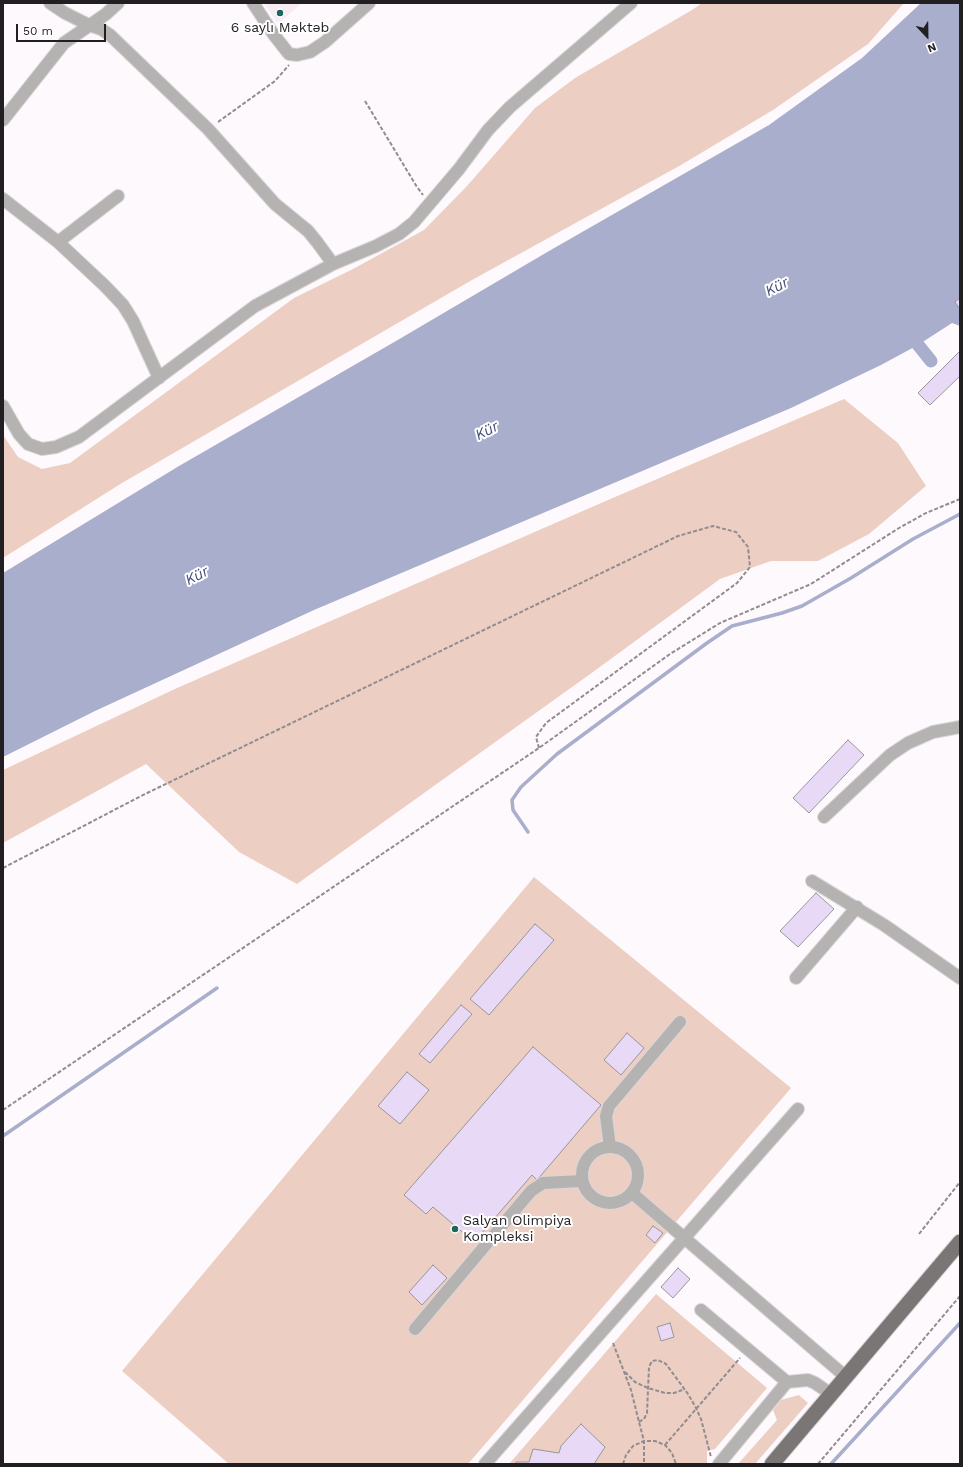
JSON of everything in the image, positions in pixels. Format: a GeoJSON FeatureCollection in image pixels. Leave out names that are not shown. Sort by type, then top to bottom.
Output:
{"type":"FeatureCollection","features":[{"type":"Feature","properties":{"kind":"main road"},"geometry":{"type":"LineString","coordinates":[[772,1464],[960,1242]]}},
{"type":"Feature","properties":{"kind":"street"},"geometry":{"type":"LineString","coordinates":[[50,3],[65,13],[89,25],[101,29],[110,35],[208,129],[264,193],[308,231],[332,264]]}},
{"type":"Feature","properties":{"kind":"street"},"geometry":{"type":"LineString","coordinates":[[3,120],[64,43],[106,14],[118,3]]}},
{"type":"Feature","properties":{"kind":"street"},"geometry":{"type":"LineString","coordinates":[[253,3],[274,35],[289,54],[297,55],[310,52],[325,42],[369,3]]}},
{"type":"Feature","properties":{"kind":"street"},"geometry":{"type":"LineString","coordinates":[[3,406],[19,434],[28,444],[42,449],[56,447],[79,438],[255,306],[332,264],[376,246],[399,234],[414,222],[459,169],[488,130],[510,107],[631,3]]}},
{"type":"Feature","properties":{"kind":"street"},"geometry":{"type":"LineString","coordinates":[[58,242],[118,196]]}},
{"type":"Feature","properties":{"kind":"street"},"geometry":{"type":"LineString","coordinates":[[3,199],[58,242],[123,305],[133,322],[159,378]]}},
{"type":"Feature","properties":{"kind":"street"},"geometry":{"type":"LineString","coordinates":[[824,817],[890,755],[908,743],[933,732],[960,727]]}},
{"type":"Feature","properties":{"kind":"street"},"geometry":{"type":"LineString","coordinates":[[812,881],[857,907],[939,962],[960,978]]}},
{"type":"Feature","properties":{"kind":"street"},"geometry":{"type":"LineString","coordinates":[[796,978],[857,907]]}},
{"type":"Feature","properties":{"kind":"street"},"geometry":{"type":"LineString","coordinates":[[610,1147],[606,1116],[609,1106],[680,1022]]}},
{"type":"Feature","properties":{"kind":"street"},"geometry":{"type":"LineString","coordinates":[[485,1464],[798,1109]]}},
{"type":"Feature","properties":{"kind":"street"},"geometry":{"type":"LineString","coordinates":[[610,1147],[619,1148],[627,1152],[637,1167],[638,1176],[632,1193],[625,1199],[616,1203],[603,1203],[591,1197],[585,1190],[581,1181],[581,1173],[583,1164],[587,1157],[601,1148],[610,1147]]}},
{"type":"Feature","properties":{"kind":"street"},"geometry":{"type":"LineString","coordinates":[[415,1329],[531,1192],[543,1183],[581,1181]]}},
{"type":"Feature","properties":{"kind":"street"},"geometry":{"type":"LineString","coordinates":[[632,1193],[846,1377]]}},
{"type":"Feature","properties":{"kind":"street"},"geometry":{"type":"LineString","coordinates":[[700,1310],[787,1382]]}},
{"type":"Feature","properties":{"kind":"street"},"geometry":{"type":"LineString","coordinates":[[715,1462],[787,1382],[808,1380],[831,1394]]}},
{"type":"Feature","properties":{"kind":"path"},"geometry":{"type":"LineString","coordinates":[[208,129],[275,81],[297,55]]}},
{"type":"Feature","properties":{"kind":"path"},"geometry":{"type":"LineString","coordinates":[[365,101],[417,187],[431,202]]}},
{"type":"Feature","properties":{"kind":"path"},"geometry":{"type":"LineString","coordinates":[[3,1110],[540,748],[670,654],[715,626],[811,584],[898,528],[926,513],[960,499]]}},
{"type":"Feature","properties":{"kind":"path"},"geometry":{"type":"LineString","coordinates":[[3,868],[140,796],[678,536],[713,526],[736,532],[748,547],[750,566],[737,583],[546,723],[536,737],[540,748]]}},
{"type":"Feature","properties":{"kind":"path"},"geometry":{"type":"LineString","coordinates":[[918,1234],[960,1182]]}},
{"type":"Feature","properties":{"kind":"path"},"geometry":{"type":"LineString","coordinates":[[818,1464],[960,1296]]}},
{"type":"Feature","properties":{"kind":"path"},"geometry":{"type":"LineString","coordinates":[[613,1343],[631,1390],[644,1441],[644,1464]]}},
{"type":"Feature","properties":{"kind":"path"},"geometry":{"type":"LineString","coordinates":[[664,1445],[747,1349]]}},
{"type":"Feature","properties":{"kind":"path"},"geometry":{"type":"LineString","coordinates":[[639,1422],[644,1419],[647,1413],[649,1367],[652,1361],[658,1360],[666,1364],[696,1408],[715,1462]]}},
{"type":"Feature","properties":{"kind":"path"},"geometry":{"type":"LineString","coordinates":[[624,1372],[635,1382],[648,1388],[665,1393],[674,1393],[685,1390]]}},
{"type":"Feature","properties":{"kind":"path"},"geometry":{"type":"LineString","coordinates":[[623,1464],[626,1455],[633,1446],[644,1441],[655,1441],[664,1445],[672,1453],[676,1464]]}},
{"type":"Feature","properties":{"kind":"shaded area","name":"6 saylı Məktəb"},"geometry":{"type":"Polygon","coordinates":[[[264,3],[302,3],[278,24],[264,3]]]}},
{"type":"Feature","properties":{"kind":"shaded area"},"geometry":{"type":"Polygon","coordinates":[[[702,3],[904,3],[868,44],[773,110],[681,165],[472,280],[122,483],[3,558],[3,435],[18,457],[42,469],[70,463],[294,298],[353,269],[424,230],[467,186],[535,108],[575,78],[702,3]]]}},
{"type":"Feature","properties":{"kind":"shaded area"},"geometry":{"type":"Polygon","coordinates":[[[844,399],[898,443],[926,486],[869,534],[818,561],[771,561],[720,579],[297,884],[239,852],[146,764],[3,843],[3,770],[177,688],[844,399]]]}},
{"type":"Feature","properties":{"kind":"shaded area","name":"Salyan Olimpiya Kompleksi"},"geometry":{"type":"Polygon","coordinates":[[[534,877],[791,1088],[468,1464],[229,1464],[122,1371],[534,877]]]}},
{"type":"Feature","properties":{"kind":"shaded area"},"geometry":{"type":"Polygon","coordinates":[[[656,1294],[767,1388],[715,1449],[707,1451],[707,1464],[509,1464],[656,1294]]]}},
{"type":"Feature","properties":{"kind":"shaded area"},"geometry":{"type":"Polygon","coordinates":[[[799,1395],[808,1403],[755,1464],[738,1464],[777,1420],[773,1410],[781,1400],[799,1395]]]}},
{"type":"Feature","properties":{"kind":"water","name":"Kür"},"geometry":{"type":"Polygon","coordinates":[[[921,3],[960,3],[960,326],[952,323],[918,345],[881,365],[791,408],[314,610],[95,711],[3,757],[3,573],[179,466],[769,125],[862,58],[921,3]]]}},
{"type":"Feature","properties":{"kind":"building"},"geometry":{"type":"Polygon","coordinates":[[[960,298],[960,309],[955,302],[960,298]]]}},
{"type":"Feature","properties":{"kind":"building"},"geometry":{"type":"Polygon","coordinates":[[[960,351],[960,376],[930,405],[918,393],[960,351]]]}},
{"type":"Feature","properties":{"kind":"building"},"geometry":{"type":"Polygon","coordinates":[[[848,740],[864,755],[809,813],[793,798],[848,740]]]}},
{"type":"Feature","properties":{"kind":"building"},"geometry":{"type":"Polygon","coordinates":[[[816,893],[834,909],[798,947],[780,931],[816,893]]]}},
{"type":"Feature","properties":{"kind":"building"},"geometry":{"type":"Polygon","coordinates":[[[535,924],[554,940],[489,1015],[470,999],[535,924]]]}},
{"type":"Feature","properties":{"kind":"building"},"geometry":{"type":"Polygon","coordinates":[[[461,1005],[472,1014],[430,1063],[419,1054],[461,1005]]]}},
{"type":"Feature","properties":{"kind":"building"},"geometry":{"type":"Polygon","coordinates":[[[627,1033],[644,1048],[621,1075],[604,1060],[627,1033]]]}},
{"type":"Feature","properties":{"kind":"building"},"geometry":{"type":"Polygon","coordinates":[[[533,1047],[601,1105],[537,1180],[532,1175],[474,1242],[433,1207],[426,1214],[404,1195],[533,1047]]]}},
{"type":"Feature","properties":{"kind":"building"},"geometry":{"type":"Polygon","coordinates":[[[407,1072],[429,1090],[400,1124],[378,1106],[407,1072]]]}},
{"type":"Feature","properties":{"kind":"building"},"geometry":{"type":"Polygon","coordinates":[[[653,1226],[663,1233],[655,1243],[646,1235],[653,1226]]]}},
{"type":"Feature","properties":{"kind":"building"},"geometry":{"type":"Polygon","coordinates":[[[433,1265],[447,1278],[422,1305],[409,1292],[433,1265]]]}},
{"type":"Feature","properties":{"kind":"building"},"geometry":{"type":"Polygon","coordinates":[[[678,1268],[690,1279],[673,1298],[661,1287],[678,1268]]]}},
{"type":"Feature","properties":{"kind":"building"},"geometry":{"type":"Polygon","coordinates":[[[670,1323],[674,1337],[661,1341],[657,1327],[670,1323]]]}},
{"type":"Feature","properties":{"kind":"building"},"geometry":{"type":"Polygon","coordinates":[[[581,1424],[605,1447],[594,1464],[516,1464],[516,1462],[529,1462],[533,1449],[559,1453],[561,1446],[581,1424]]]}},
{"type":"Feature","properties":{"kind":"waterway"},"geometry":{"type":"LineString","coordinates":[[907,331],[931,361]]}},
{"type":"Feature","properties":{"kind":"waterway"},"geometry":{"type":"LineString","coordinates":[[528,832],[513,810],[512,800],[521,787],[557,754],[707,643],[732,626],[782,613],[802,606],[851,578],[913,539],[960,514]]}},
{"type":"Feature","properties":{"kind":"waterway"},"geometry":{"type":"LineString","coordinates":[[3,1136],[217,988]]}},
{"type":"Feature","properties":{"kind":"waterway"},"geometry":{"type":"LineString","coordinates":[[831,1464],[960,1323]]}},
{"type":"Feature","properties":{"kind":"place","name":"6 saylı Məktəb"},"geometry":{"type":"Point","coordinates":[280,13]}},
{"type":"Feature","properties":{"kind":"place","name":"Salyan Olimpiya Kompleksi"},"geometry":{"type":"Point","coordinates":[455,1229]}}]}
